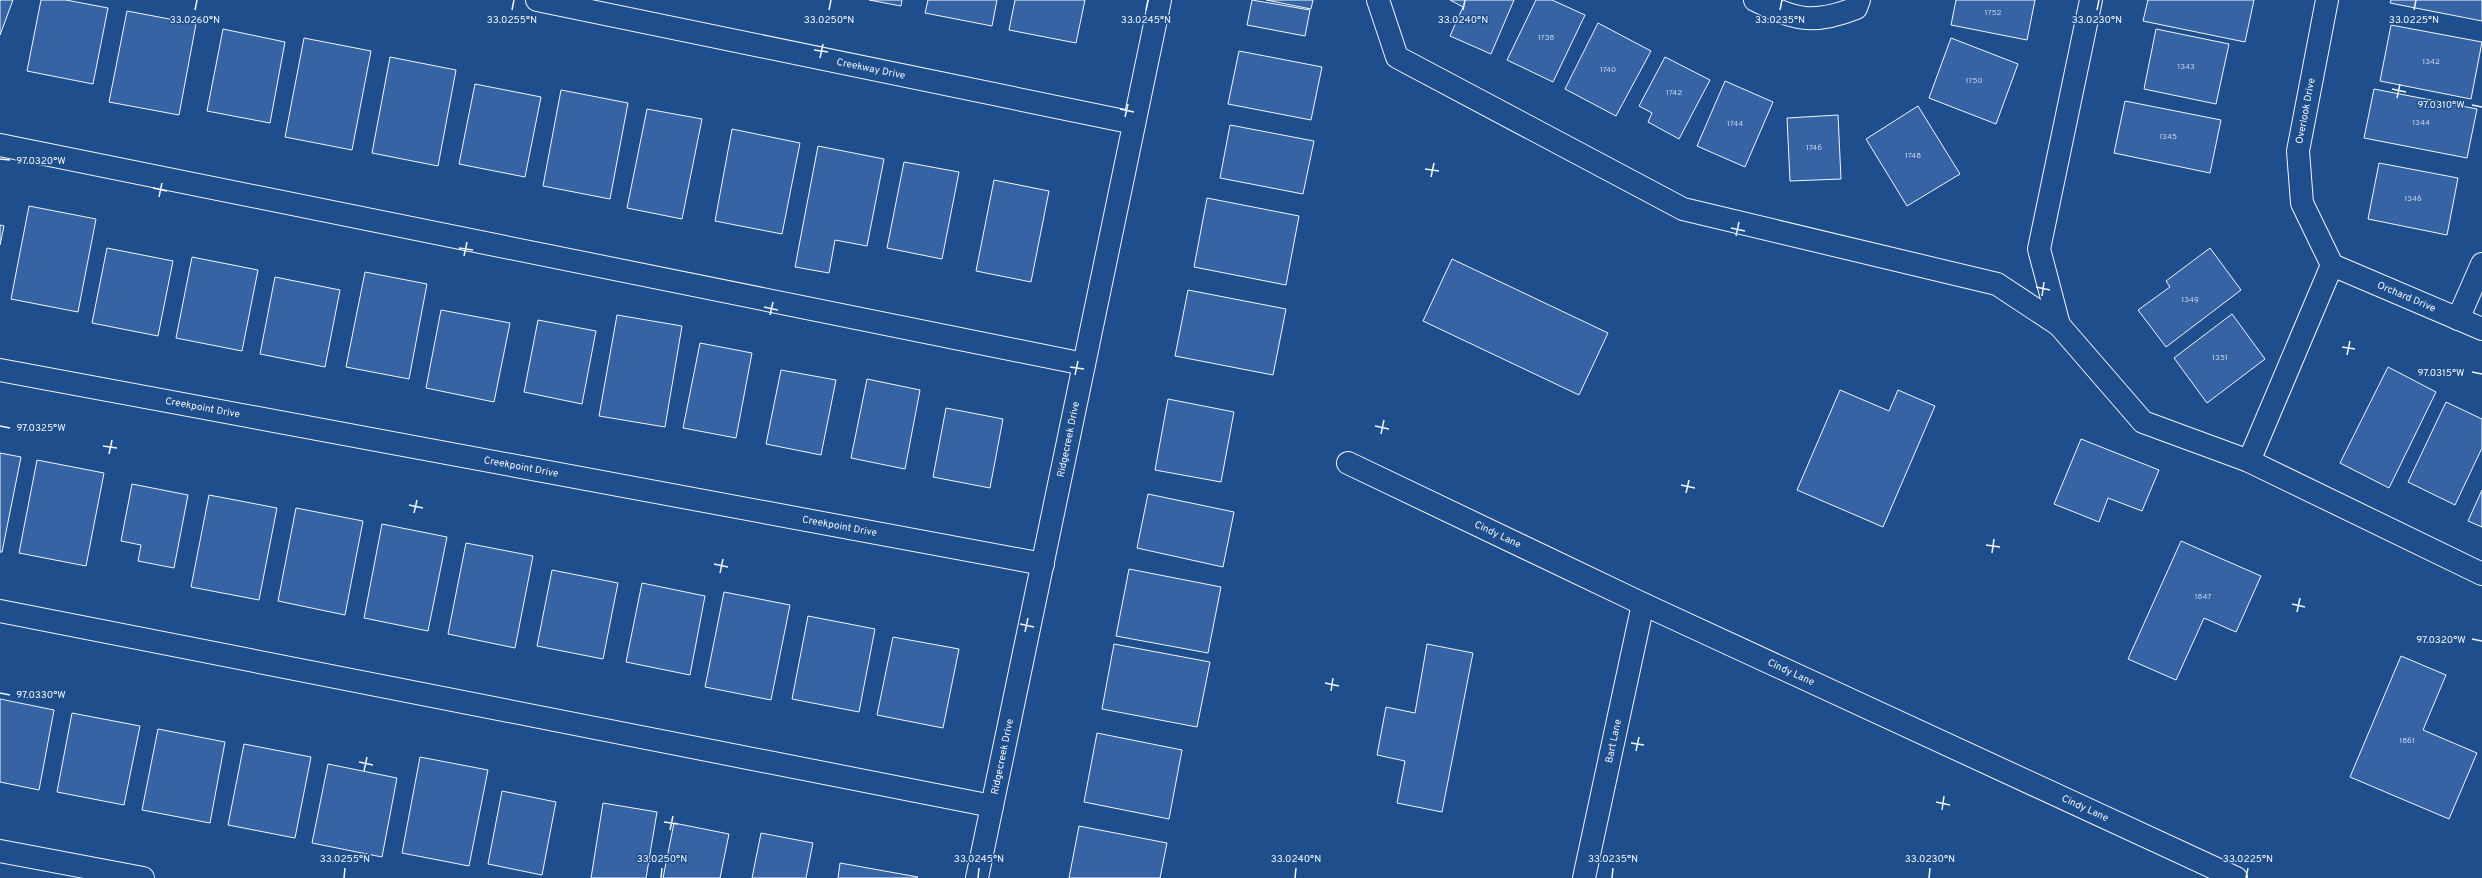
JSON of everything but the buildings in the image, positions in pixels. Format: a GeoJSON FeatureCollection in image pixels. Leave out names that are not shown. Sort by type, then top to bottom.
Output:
{"type":"FeatureCollection","features":[{"type":"Feature","properties":{"kind":"street","name":"Creekway Drive"},"geometry":{"type":"LineString","coordinates":[[537,0],[1134,123]]}},
{"type":"Feature","properties":{"kind":"street","name":"Ridgecreek Drive"},"geometry":{"type":"LineString","coordinates":[[977,878],[1160,0]]}},
{"type":"Feature","properties":{"kind":"street"},"geometry":{"type":"LineString","coordinates":[[1378,0],[1397,57],[1683,209],[1997,284],[2059,326],[2143,422],[2249,461],[2482,574]]}},
{"type":"Feature","properties":{"kind":"street"},"geometry":{"type":"LineString","coordinates":[[1755,0],[1775,10],[1805,19],[1832,17],[1856,8],[1859,0]]}},
{"type":"Feature","properties":{"kind":"street"},"geometry":{"type":"LineString","coordinates":[[2059,326],[2039,249],[2091,0]]}},
{"type":"Feature","properties":{"kind":"street","name":"Overlook Drive"},"geometry":{"type":"LineString","coordinates":[[2328,0],[2298,151],[2302,203],[2332,265]]}},
{"type":"Feature","properties":{"kind":"street"},"geometry":{"type":"LineString","coordinates":[[0,145],[1084,364]]}},
{"type":"Feature","properties":{"kind":"street"},"geometry":{"type":"LineString","coordinates":[[2458,319],[2482,264]]}},
{"type":"Feature","properties":{"kind":"street"},"geometry":{"type":"LineString","coordinates":[[2249,461],[2332,265]]}},
{"type":"Feature","properties":{"kind":"street","name":"Orchard Drive"},"geometry":{"type":"LineString","coordinates":[[2332,265],[2482,329]]}},
{"type":"Feature","properties":{"kind":"street","name":"Creekpoint Drive"},"geometry":{"type":"LineString","coordinates":[[0,370],[1043,564]]}},
{"type":"Feature","properties":{"kind":"street","name":"Cindy Lane"},"geometry":{"type":"LineString","coordinates":[[1348,463],[1643,604],[2236,878]]}},
{"type":"Feature","properties":{"kind":"street","name":"Bart Lane"},"geometry":{"type":"LineString","coordinates":[[1584,878],[1643,604]]}},
{"type":"Feature","properties":{"kind":"street"},"geometry":{"type":"LineString","coordinates":[[0,611],[992,806]]}},
{"type":"Feature","properties":{"kind":"street"},"geometry":{"type":"LineString","coordinates":[[0,851],[143,878]]}}]}
